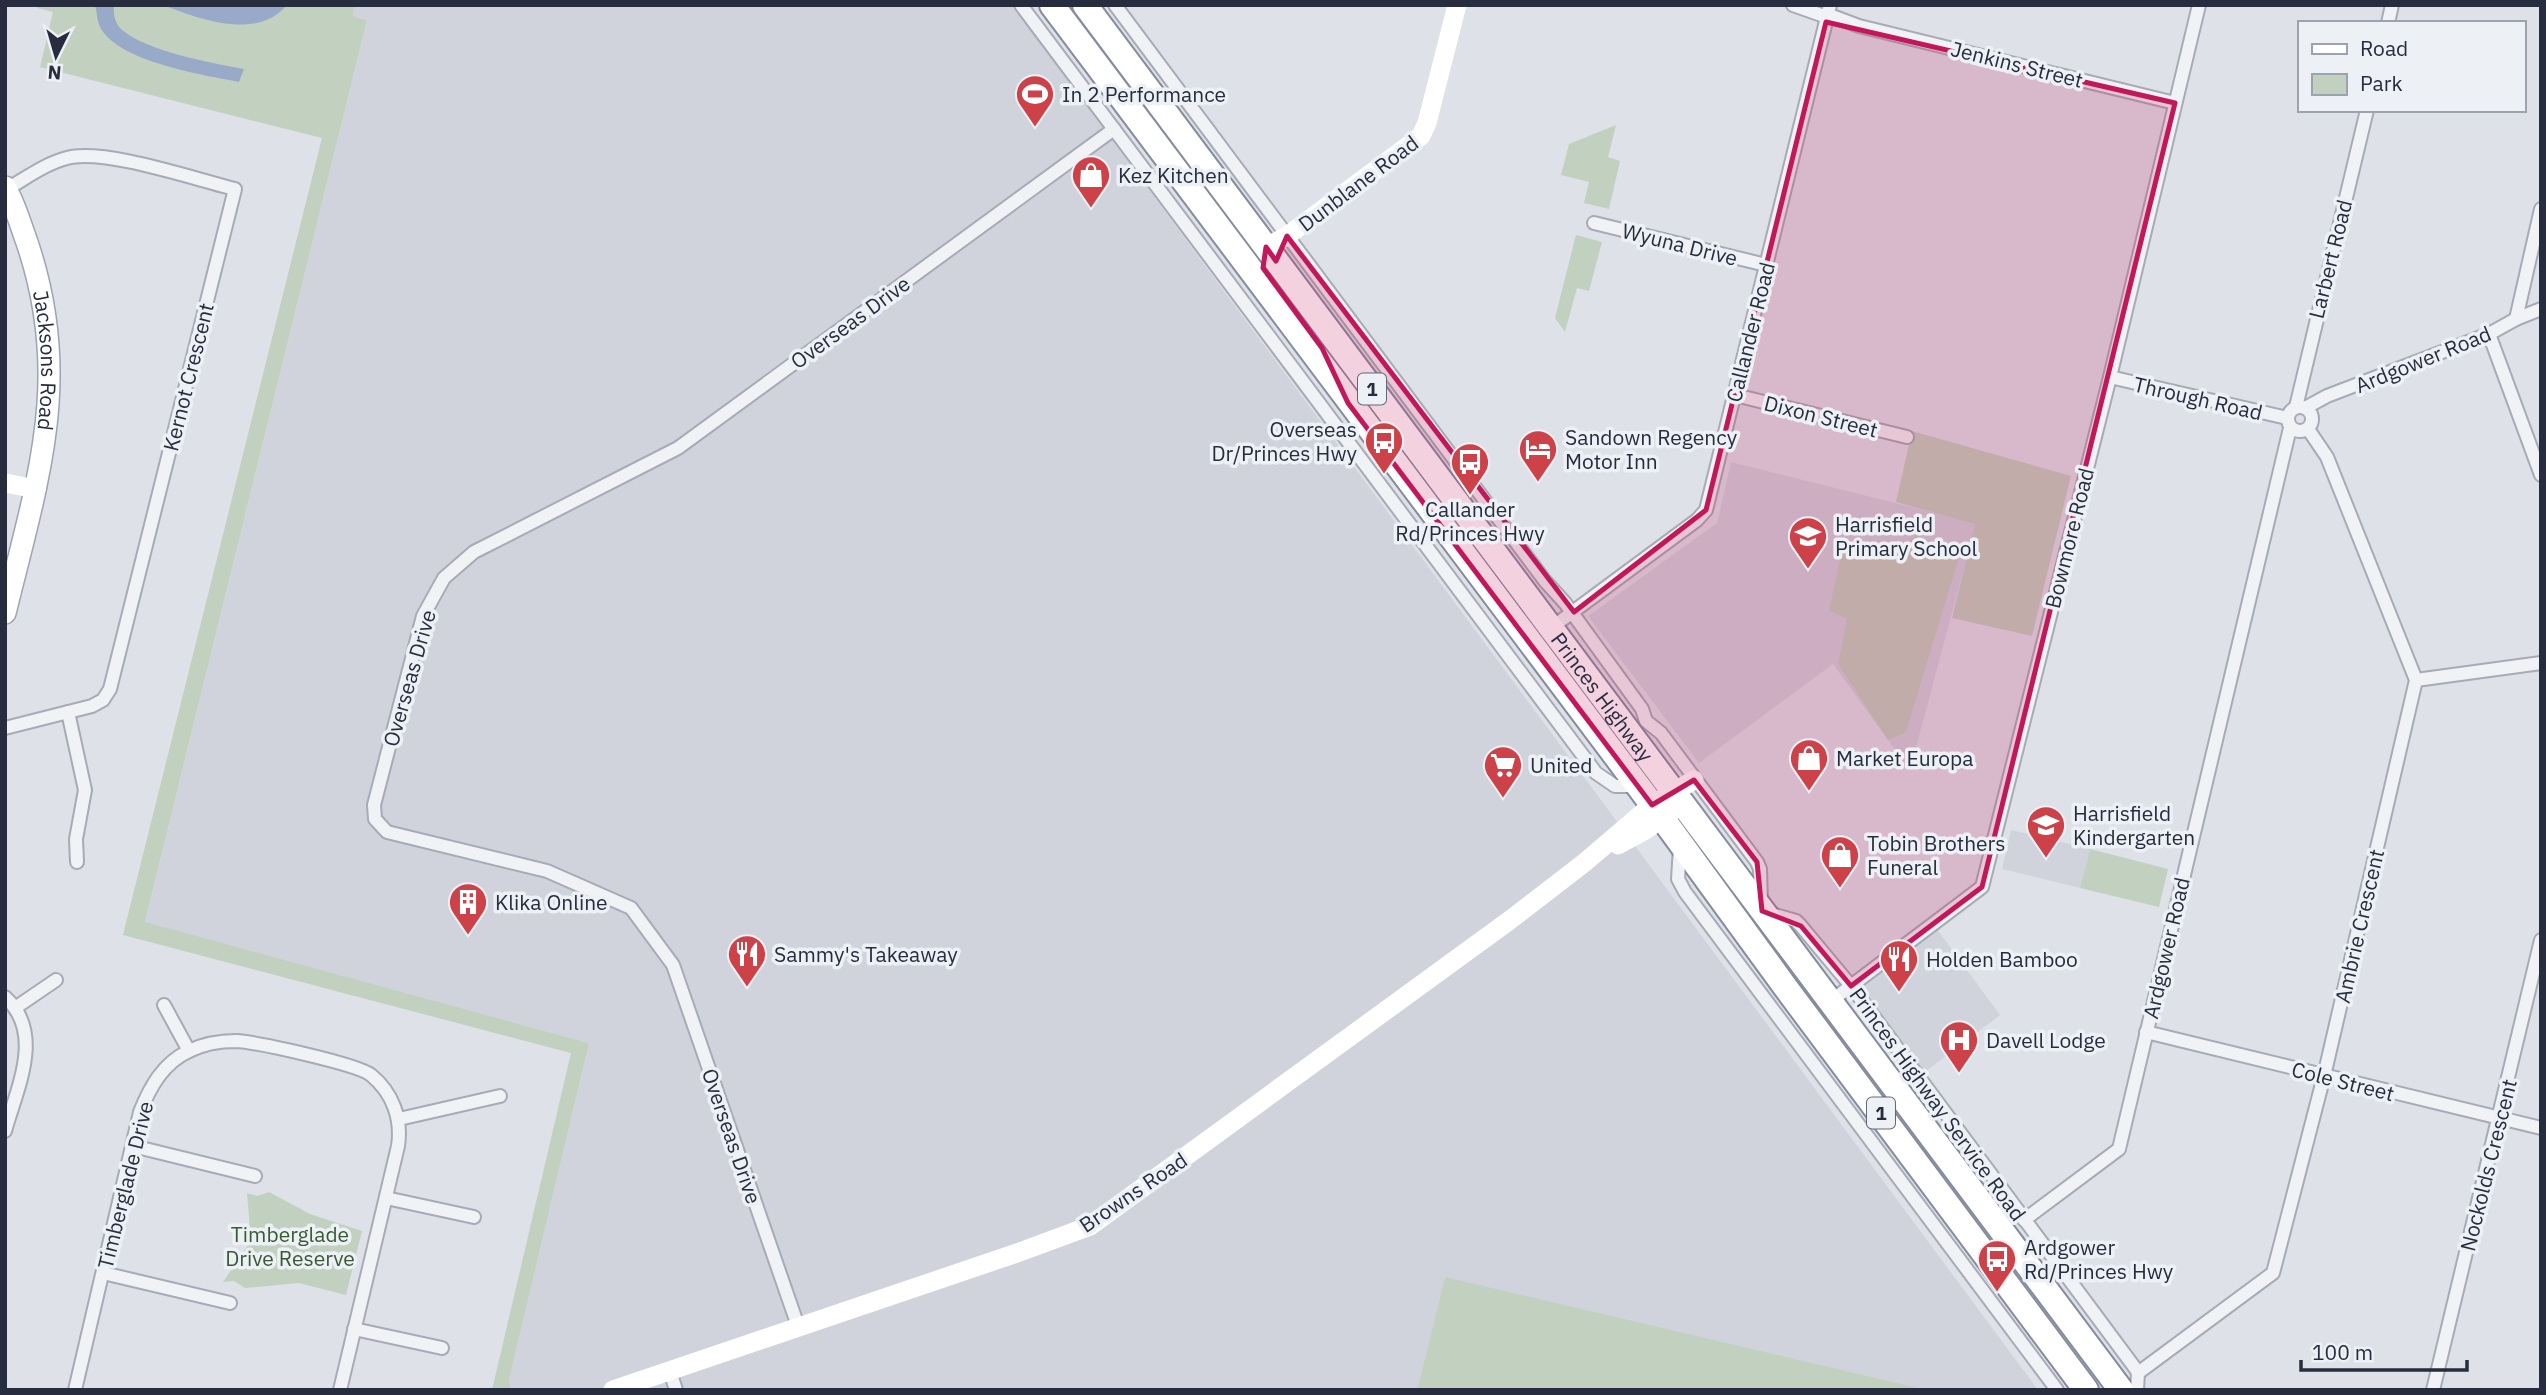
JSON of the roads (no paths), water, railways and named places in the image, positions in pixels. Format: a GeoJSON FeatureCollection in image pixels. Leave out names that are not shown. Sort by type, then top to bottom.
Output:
{"type":"FeatureCollection","features":[{"type":"Feature","properties":{"kind":"highway","name":"Princes Highway"},"geometry":{"type":"LineString","coordinates":[[1052,5],[1637,786],[1667,805],[1680,843],[2086,1390]]}},
{"type":"Feature","properties":{"kind":"highway","name":"Princes Highway"},"geometry":{"type":"LineString","coordinates":[[1085,5],[1276,242],[1282,269],[1551,628],[1667,805],[1762,910],[1808,973],[2129,1382]]}},
{"type":"Feature","properties":{"kind":"highway"},"geometry":{"type":"LineString","coordinates":[[1276,242],[1261,262],[1263,268],[1322,348],[1349,403]]}},
{"type":"Feature","properties":{"kind":"highway"},"geometry":{"type":"LineString","coordinates":[[1786,989],[1808,973]]}},
{"type":"Feature","properties":{"kind":"highway"},"geometry":{"type":"LineString","coordinates":[[1809,1016],[1831,1001]]}},
{"type":"Feature","properties":{"kind":"main road","name":"Jacksons Road"},"geometry":{"type":"LineString","coordinates":[[5,612],[48,427],[50,356],[42,296],[30,248],[6,193]]}},
{"type":"Feature","properties":{"kind":"street"},"geometry":{"type":"LineString","coordinates":[[1021,5],[1596,773],[1615,786],[1637,786]]}},
{"type":"Feature","properties":{"kind":"street"},"geometry":{"type":"LineString","coordinates":[[1115,5],[1276,242],[1572,613],[1642,709],[1646,721],[1661,733],[1757,862],[1762,910]]}},
{"type":"Feature","properties":{"kind":"street","name":"Dunblane Road"},"geometry":{"type":"LineString","coordinates":[[1276,242],[1421,136],[1427,123],[1457,5]]}},
{"type":"Feature","properties":{"kind":"street","name":"Jenkins Street"},"geometry":{"type":"LineString","coordinates":[[1793,5],[1828,14]]}},
{"type":"Feature","properties":{"kind":"street","name":"Jenkins Street"},"geometry":{"type":"LineString","coordinates":[[1808,5],[1859,26],[2175,103]]}},
{"type":"Feature","properties":{"kind":"street","name":"Bowmore Road"},"geometry":{"type":"LineString","coordinates":[[1831,1001],[1982,887],[2110,377],[2199,5]]}},
{"type":"Feature","properties":{"kind":"street","name":"Callander Road"},"geometry":{"type":"LineString","coordinates":[[1551,628],[1704,513],[1708,506],[1828,14]]}},
{"type":"Feature","properties":{"kind":"street","name":"Larbert Road"},"geometry":{"type":"LineString","coordinates":[[2301,408],[2367,112]]}},
{"type":"Feature","properties":{"kind":"street","name":"Overseas Drive"},"geometry":{"type":"LineString","coordinates":[[798,1326],[673,965],[631,908],[547,871],[387,832],[375,819],[374,805],[423,616],[444,578],[474,552],[678,448],[1114,129]]}},
{"type":"Feature","properties":{"kind":"street","name":"Kernot Crescent"},"geometry":{"type":"LineString","coordinates":[[5,728],[98,704],[107,695],[113,681],[235,189],[118,159],[84,155],[50,164],[6,193]]}},
{"type":"Feature","properties":{"kind":"street"},"geometry":{"type":"LineString","coordinates":[[2516,319],[2541,209]]}},
{"type":"Feature","properties":{"kind":"street","name":"Wyuna Drive"},"geometry":{"type":"LineString","coordinates":[[1594,223],[1766,265]]}},
{"type":"Feature","properties":{"kind":"street","name":"Ardgower Road"},"geometry":{"type":"LineString","coordinates":[[2301,408],[2489,334],[2541,309]]}},
{"type":"Feature","properties":{"kind":"street"},"geometry":{"type":"LineString","coordinates":[[2489,334],[2541,475]]}},
{"type":"Feature","properties":{"kind":"street","name":"Through Road"},"geometry":{"type":"LineString","coordinates":[[2110,377],[2289,423]]}},
{"type":"Feature","properties":{"kind":"street","name":"Dixon Street"},"geometry":{"type":"LineString","coordinates":[[1735,395],[1908,437]]}},
{"type":"Feature","properties":{"kind":"street"},"geometry":{"type":"LineString","coordinates":[[2301,408],[2312,418],[2308,429],[2301,432],[2289,423],[2290,412],[2301,408]]}},
{"type":"Feature","properties":{"kind":"street","name":"Ardgower Road"},"geometry":{"type":"LineString","coordinates":[[2024,1220],[2119,1149],[2289,423]]}},
{"type":"Feature","properties":{"kind":"street"},"geometry":{"type":"LineString","coordinates":[[2308,429],[2327,457],[2416,680],[2541,663]]}},
{"type":"Feature","properties":{"kind":"street"},"geometry":{"type":"LineString","coordinates":[[5,483],[34,494]]}},
{"type":"Feature","properties":{"kind":"street"},"geometry":{"type":"LineString","coordinates":[[5,492],[34,494]]}},
{"type":"Feature","properties":{"kind":"street","name":"Ambrie Crescent"},"geometry":{"type":"LineString","coordinates":[[2129,1382],[2273,1273],[2324,1076],[2416,680]]}},
{"type":"Feature","properties":{"kind":"street"},"geometry":{"type":"LineString","coordinates":[[68,712],[85,783],[76,839],[77,862]]}},
{"type":"Feature","properties":{"kind":"street","name":"Browns Road"},"geometry":{"type":"LineString","coordinates":[[613,1390],[1090,1226],[1667,805],[1694,780]]}},
{"type":"Feature","properties":{"kind":"street"},"geometry":{"type":"LineString","coordinates":[[1680,843],[1678,879],[1685,892],[2057,1390]]}},
{"type":"Feature","properties":{"kind":"street","name":"Princes Highway Service Road"},"geometry":{"type":"LineString","coordinates":[[1762,910],[1801,926],[1851,986],[2024,1220],[2129,1382]]}},
{"type":"Feature","properties":{"kind":"street","name":"Nockolds Crescent"},"geometry":{"type":"LineString","coordinates":[[2433,1390],[2541,940]]}},
{"type":"Feature","properties":{"kind":"street"},"geometry":{"type":"LineString","coordinates":[[15,1008],[56,980]]}},
{"type":"Feature","properties":{"kind":"street"},"geometry":{"type":"LineString","coordinates":[[5,997],[15,1008],[25,1031],[27,1051],[5,1131]]}},
{"type":"Feature","properties":{"kind":"street"},"geometry":{"type":"LineString","coordinates":[[164,1005],[188,1051]]}},
{"type":"Feature","properties":{"kind":"street","name":"Cole Street"},"geometry":{"type":"LineString","coordinates":[[2146,1032],[2541,1128]]}},
{"type":"Feature","properties":{"kind":"street","name":"Timberglade Drive"},"geometry":{"type":"LineString","coordinates":[[75,1390],[140,1112],[154,1081],[164,1069],[188,1051],[224,1042],[247,1042],[357,1068],[370,1075],[382,1087],[399,1119]]}},
{"type":"Feature","properties":{"kind":"street"},"geometry":{"type":"LineString","coordinates":[[340,1390],[398,1146],[399,1119],[500,1096]]}},
{"type":"Feature","properties":{"kind":"street"},"geometry":{"type":"LineString","coordinates":[[133,1146],[255,1176]]}},
{"type":"Feature","properties":{"kind":"street"},"geometry":{"type":"LineString","coordinates":[[386,1198],[474,1217]]}},
{"type":"Feature","properties":{"kind":"street"},"geometry":{"type":"LineString","coordinates":[[103,1273],[230,1303]]}},
{"type":"Feature","properties":{"kind":"street"},"geometry":{"type":"LineString","coordinates":[[354,1329],[442,1348]]}},
{"type":"Feature","properties":{"kind":"street"},"geometry":{"type":"LineString","coordinates":[[670,1371],[676,1390]]}},
{"type":"Feature","properties":{"kind":"street"},"geometry":{"type":"LineString","coordinates":[[2129,1382],[2137,1390]]}},
{"type":"Feature","properties":{"kind":"water"},"geometry":{"type":"Polygon","coordinates":[[[95,5],[114,5],[115,19],[120,28],[147,44],[180,55],[244,69],[239,82],[163,65],[124,49],[100,27],[95,5]]]}},
{"type":"Feature","properties":{"kind":"water"},"geometry":{"type":"Polygon","coordinates":[[[163,5],[287,5],[275,16],[244,25],[210,21],[163,5]]]}},
{"type":"Feature","properties":{"kind":"place","name":"In 2 Performance"},"geometry":{"type":"Point","coordinates":[1035,128]}},
{"type":"Feature","properties":{"kind":"place","name":"Kez Kitchen"},"geometry":{"type":"Point","coordinates":[1091,209]}},
{"type":"Feature","properties":{"kind":"place","name":"Overseas Dr/Princes Hwy"},"geometry":{"type":"Point","coordinates":[1384,475]}},
{"type":"Feature","properties":{"kind":"place","name":"Sandown Regency Motor Inn"},"geometry":{"type":"Point","coordinates":[1538,483]}},
{"type":"Feature","properties":{"kind":"place","name":"Callander Rd/Princes Hwy"},"geometry":{"type":"Point","coordinates":[1470,496]}},
{"type":"Feature","properties":{"kind":"place","name":"Harrisfield Primary School"},"geometry":{"type":"Point","coordinates":[1808,570]}},
{"type":"Feature","properties":{"kind":"place","name":"Market Europa"},"geometry":{"type":"Point","coordinates":[1809,792]}},
{"type":"Feature","properties":{"kind":"place","name":"United"},"geometry":{"type":"Point","coordinates":[1503,799]}},
{"type":"Feature","properties":{"kind":"place","name":"Harrisfield Kindergarten"},"geometry":{"type":"Point","coordinates":[2046,859]}},
{"type":"Feature","properties":{"kind":"place","name":"Tobin Brothers Funeral"},"geometry":{"type":"Point","coordinates":[1840,889]}},
{"type":"Feature","properties":{"kind":"place","name":"Klika Online"},"geometry":{"type":"Point","coordinates":[468,936]}},
{"type":"Feature","properties":{"kind":"place","name":"Sammy's Takeaway"},"geometry":{"type":"Point","coordinates":[747,988]}},
{"type":"Feature","properties":{"kind":"place","name":"Holden Bamboo"},"geometry":{"type":"Point","coordinates":[1899,993]}},
{"type":"Feature","properties":{"kind":"place","name":"Davell Lodge"},"geometry":{"type":"Point","coordinates":[1959,1074]}},
{"type":"Feature","properties":{"kind":"place","name":"Ardgower Rd/Princes Hwy"},"geometry":{"type":"Point","coordinates":[1997,1293]}},
{"type":"Feature","properties":{"kind":"park label","name":"Timberglade Drive Reserve"},"geometry":{"type":"Point","coordinates":[290,1246]}}]}
